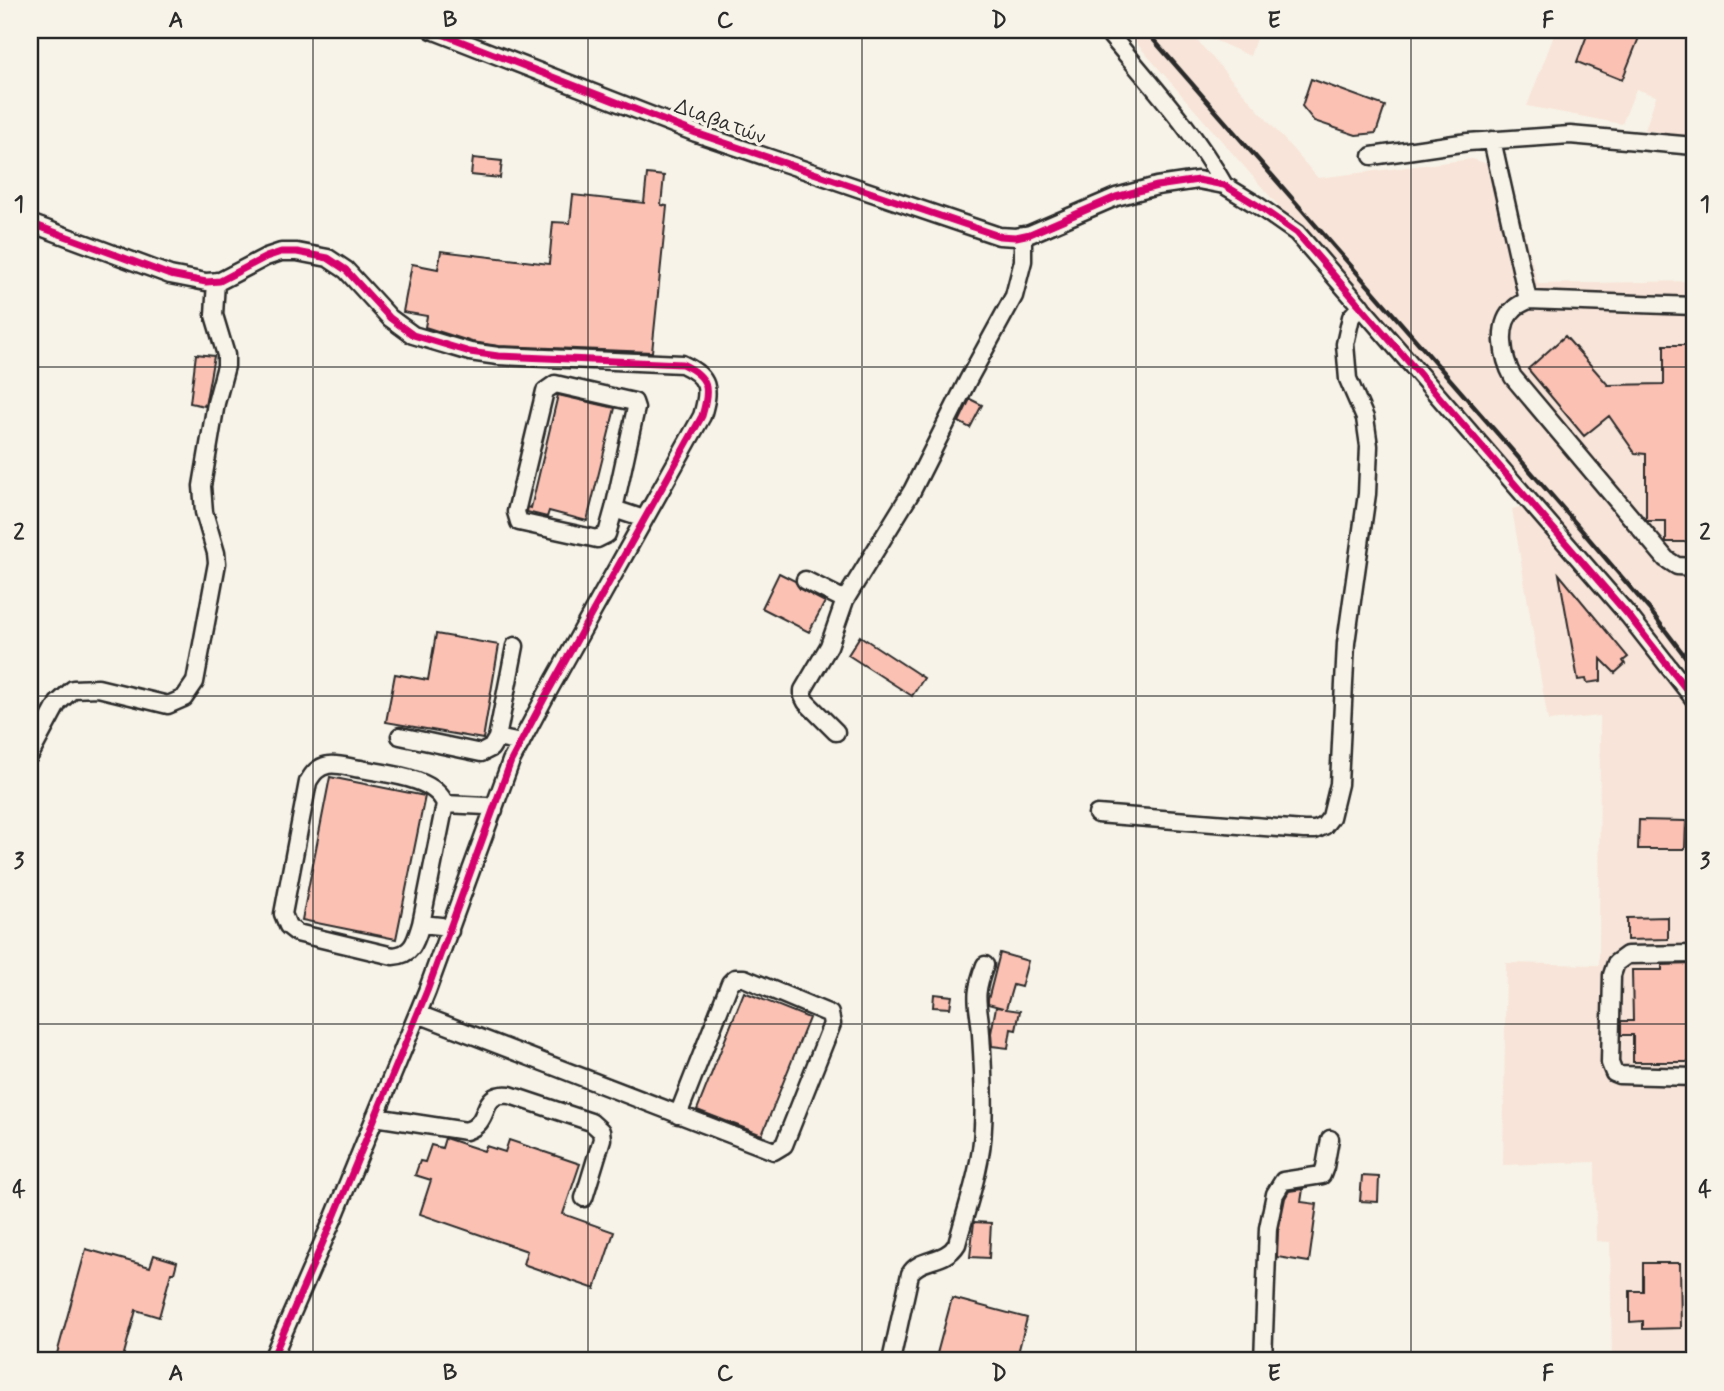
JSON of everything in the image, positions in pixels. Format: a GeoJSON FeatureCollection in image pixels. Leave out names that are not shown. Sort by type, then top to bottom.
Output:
{"type":"FeatureCollection","features":[{"type":"Feature","properties":{"kind":"street","name":"Διαβατών"},"geometry":{"type":"LineString","coordinates":[[432,30],[696,133],[999,236],[1023,235]]}},
{"type":"Feature","properties":{"kind":"street"},"geometry":{"type":"LineString","coordinates":[[1106,30],[1185,127],[1224,184]]}},
{"type":"Feature","properties":{"kind":"street"},"geometry":{"type":"LineString","coordinates":[[1372,156],[1492,140],[1570,135],[1694,146]]}},
{"type":"Feature","properties":{"kind":"street"},"geometry":{"type":"LineString","coordinates":[[1492,140],[1528,300]]}},
{"type":"Feature","properties":{"kind":"street"},"geometry":{"type":"LineString","coordinates":[[836,732],[803,696],[808,680],[829,646],[845,600],[912,491],[1014,296],[1023,261],[1023,235],[1116,197],[1157,186],[1198,180],[1224,184],[1297,233],[1620,606],[1694,699]]}},
{"type":"Feature","properties":{"kind":"street"},"geometry":{"type":"LineString","coordinates":[[30,223],[189,280],[216,281],[281,252],[315,254],[328,258],[346,270],[397,324],[413,335],[445,346],[498,356],[682,364],[696,370],[707,388],[707,400],[702,416],[511,761],[418,1014],[271,1361]]}},
{"type":"Feature","properties":{"kind":"street"},"geometry":{"type":"LineString","coordinates":[[30,755],[58,703],[74,689],[98,688],[168,705],[184,698],[195,682],[217,563],[204,512],[202,486],[216,404],[226,366],[226,355],[214,315],[216,281]]}},
{"type":"Feature","properties":{"kind":"street"},"geometry":{"type":"LineString","coordinates":[[1694,306],[1528,300],[1512,309],[1506,322],[1503,347],[1505,363],[1513,376],[1670,564],[1694,566]]}},
{"type":"Feature","properties":{"kind":"street"},"geometry":{"type":"LineString","coordinates":[[1097,814],[1304,830],[1315,830],[1324,826],[1331,817],[1339,784],[1351,597],[1367,494],[1365,418],[1348,379],[1345,344],[1351,317],[1361,306]]}},
{"type":"Feature","properties":{"kind":"street"},"geometry":{"type":"LineString","coordinates":[[551,385],[634,402],[636,408],[614,509],[607,534],[601,539],[523,524],[517,519],[516,512],[544,395],[551,385]]}},
{"type":"Feature","properties":{"kind":"street"},"geometry":{"type":"LineString","coordinates":[[614,509],[644,519]]}},
{"type":"Feature","properties":{"kind":"street"},"geometry":{"type":"LineString","coordinates":[[805,580],[845,600]]}},
{"type":"Feature","properties":{"kind":"street"},"geometry":{"type":"LineString","coordinates":[[400,736],[481,753],[491,748],[497,738],[515,646]]}},
{"type":"Feature","properties":{"kind":"street"},"geometry":{"type":"LineString","coordinates":[[497,738],[521,743]]}},
{"type":"Feature","properties":{"kind":"street"},"geometry":{"type":"LineString","coordinates":[[335,765],[410,779],[439,793],[445,804],[421,924],[412,949],[393,956],[297,933],[288,926],[284,914],[308,782],[318,769],[335,765]]}},
{"type":"Feature","properties":{"kind":"street"},"geometry":{"type":"LineString","coordinates":[[445,804],[486,806],[494,810]]}},
{"type":"Feature","properties":{"kind":"street"},"geometry":{"type":"LineString","coordinates":[[421,924],[450,930]]}},
{"type":"Feature","properties":{"kind":"street"},"geometry":{"type":"LineString","coordinates":[[1694,954],[1627,955],[1616,963],[1612,975],[1610,1063],[1611,1068],[1619,1075],[1694,1077]]}},
{"type":"Feature","properties":{"kind":"street"},"geometry":{"type":"LineString","coordinates":[[891,1361],[910,1274],[913,1268],[943,1258],[953,1251],[980,1152],[984,1123],[981,1037],[975,1000],[985,965]]}},
{"type":"Feature","properties":{"kind":"street"},"geometry":{"type":"LineString","coordinates":[[418,1014],[678,1115],[774,1151],[784,1145],[832,1024],[830,1014],[744,978],[735,978],[730,983],[678,1115]]}},
{"type":"Feature","properties":{"kind":"street"},"geometry":{"type":"LineString","coordinates":[[375,1117],[466,1131],[474,1129],[492,1097],[498,1094],[510,1095],[591,1122],[601,1131],[602,1139],[584,1198]]}},
{"type":"Feature","properties":{"kind":"street"},"geometry":{"type":"LineString","coordinates":[[1263,1361],[1268,1228],[1275,1194],[1283,1181],[1322,1175],[1330,1139]]}},
{"type":"Feature","properties":{"kind":"shaded area"},"geometry":{"type":"Polygon","coordinates":[[[1125,30],[1188,30],[1318,178],[1472,159],[1507,170],[1538,284],[1694,281],[1694,691],[1638,618],[1125,30]]]}},
{"type":"Feature","properties":{"kind":"shaded area"},"geometry":{"type":"Polygon","coordinates":[[[1192,30],[1259,30],[1250,56],[1192,30]]]}},
{"type":"Feature","properties":{"kind":"shaded area"},"geometry":{"type":"Polygon","coordinates":[[[1556,30],[1694,30],[1694,137],[1645,130],[1656,96],[1636,89],[1622,124],[1527,106],[1556,30]]]}},
{"type":"Feature","properties":{"kind":"shaded area"},"geometry":{"type":"Polygon","coordinates":[[[1694,176],[1694,262],[1687,215],[1694,176]]]}},
{"type":"Feature","properties":{"kind":"shaded area"},"geometry":{"type":"Polygon","coordinates":[[[1524,506],[1671,679],[1694,711],[1694,1361],[1612,1361],[1610,1242],[1596,1241],[1595,1162],[1503,1165],[1506,963],[1599,965],[1600,716],[1548,721],[1512,509],[1524,506]]]}},
{"type":"Feature","properties":{"kind":"building"},"geometry":{"type":"Polygon","coordinates":[[[1589,30],[1642,30],[1622,80],[1577,62],[1589,30]]]}},
{"type":"Feature","properties":{"kind":"building"},"geometry":{"type":"Polygon","coordinates":[[[1311,79],[1385,106],[1376,133],[1356,135],[1314,121],[1302,106],[1311,79]]]}},
{"type":"Feature","properties":{"kind":"building"},"geometry":{"type":"Polygon","coordinates":[[[473,158],[502,161],[500,178],[471,175],[473,158]]]}},
{"type":"Feature","properties":{"kind":"building"},"geometry":{"type":"Polygon","coordinates":[[[647,174],[664,176],[661,205],[667,206],[652,352],[499,346],[472,342],[425,327],[427,316],[403,312],[412,264],[438,269],[441,251],[549,264],[553,222],[570,223],[573,195],[644,203],[647,174]]]}},
{"type":"Feature","properties":{"kind":"building"},"geometry":{"type":"Polygon","coordinates":[[[1565,336],[1608,385],[1664,384],[1664,345],[1694,345],[1694,542],[1666,542],[1666,521],[1646,519],[1646,454],[1635,453],[1609,416],[1584,436],[1528,369],[1565,336]]]}},
{"type":"Feature","properties":{"kind":"building"},"geometry":{"type":"Polygon","coordinates":[[[196,354],[214,356],[205,406],[190,403],[196,354]]]}},
{"type":"Feature","properties":{"kind":"building"},"geometry":{"type":"Polygon","coordinates":[[[558,395],[615,408],[587,521],[549,511],[547,517],[527,512],[528,507],[531,508],[558,395]]]}},
{"type":"Feature","properties":{"kind":"building"},"geometry":{"type":"Polygon","coordinates":[[[970,399],[982,405],[970,428],[959,422],[970,399]]]}},
{"type":"Feature","properties":{"kind":"building"},"geometry":{"type":"Polygon","coordinates":[[[779,573],[795,581],[800,589],[825,602],[809,632],[762,608],[779,573]]]}},
{"type":"Feature","properties":{"kind":"building"},"geometry":{"type":"Polygon","coordinates":[[[1559,574],[1628,657],[1615,673],[1601,659],[1601,681],[1587,683],[1586,679],[1578,680],[1559,574]]]}},
{"type":"Feature","properties":{"kind":"building"},"geometry":{"type":"Polygon","coordinates":[[[436,634],[499,645],[483,739],[386,722],[395,674],[428,680],[436,634]]]}},
{"type":"Feature","properties":{"kind":"building"},"geometry":{"type":"Polygon","coordinates":[[[860,636],[924,678],[912,696],[848,655],[860,636]]]}},
{"type":"Feature","properties":{"kind":"building"},"geometry":{"type":"Polygon","coordinates":[[[330,777],[425,796],[396,939],[302,920],[330,777]]]}},
{"type":"Feature","properties":{"kind":"building"},"geometry":{"type":"Polygon","coordinates":[[[1639,820],[1686,821],[1685,849],[1638,849],[1639,820]]]}},
{"type":"Feature","properties":{"kind":"building"},"geometry":{"type":"Polygon","coordinates":[[[1668,917],[1668,939],[1627,940],[1627,918],[1668,917]]]}},
{"type":"Feature","properties":{"kind":"building"},"geometry":{"type":"Polygon","coordinates":[[[1000,953],[1028,961],[1021,987],[1013,985],[1006,1009],[1020,1011],[1016,1030],[1011,1029],[1008,1048],[992,1046],[991,1033],[996,1007],[1003,1008],[988,1004],[1000,953]]]}},
{"type":"Feature","properties":{"kind":"building"},"geometry":{"type":"Polygon","coordinates":[[[1694,964],[1694,1062],[1633,1062],[1633,1035],[1621,1035],[1621,1021],[1633,1021],[1632,970],[1662,970],[1662,965],[1694,964]]]}},
{"type":"Feature","properties":{"kind":"building"},"geometry":{"type":"Polygon","coordinates":[[[744,992],[809,1018],[762,1135],[697,1110],[744,992]]]}},
{"type":"Feature","properties":{"kind":"building"},"geometry":{"type":"Polygon","coordinates":[[[934,994],[952,996],[950,1008],[933,1007],[934,994]]]}},
{"type":"Feature","properties":{"kind":"building"},"geometry":{"type":"Polygon","coordinates":[[[445,1138],[484,1151],[486,1146],[505,1152],[509,1140],[580,1164],[563,1214],[614,1232],[595,1289],[523,1264],[527,1251],[420,1214],[431,1180],[415,1175],[420,1161],[425,1162],[431,1145],[442,1148],[445,1138]]]}},
{"type":"Feature","properties":{"kind":"building"},"geometry":{"type":"Polygon","coordinates":[[[1362,1176],[1379,1177],[1378,1202],[1360,1201],[1362,1176]]]}},
{"type":"Feature","properties":{"kind":"building"},"geometry":{"type":"Polygon","coordinates":[[[1303,1189],[1301,1202],[1317,1204],[1309,1262],[1277,1257],[1278,1232],[1285,1198],[1289,1191],[1303,1189]]]}},
{"type":"Feature","properties":{"kind":"building"},"geometry":{"type":"Polygon","coordinates":[[[974,1222],[991,1223],[989,1258],[970,1257],[974,1222]]]}},
{"type":"Feature","properties":{"kind":"building"},"geometry":{"type":"Polygon","coordinates":[[[86,1249],[150,1267],[154,1255],[177,1262],[174,1273],[171,1273],[159,1317],[136,1310],[122,1361],[55,1361],[86,1249]]]}},
{"type":"Feature","properties":{"kind":"building"},"geometry":{"type":"Polygon","coordinates":[[[1643,1263],[1680,1263],[1681,1328],[1643,1329],[1643,1321],[1630,1322],[1630,1291],[1643,1291],[1643,1263]]]}},
{"type":"Feature","properties":{"kind":"building"},"geometry":{"type":"Polygon","coordinates":[[[952,1298],[1027,1318],[1016,1361],[935,1361],[952,1298]]]}},
{"type":"Feature","properties":{"kind":"railway"},"geometry":{"type":"LineString","coordinates":[[1145,30],[1566,512],[1649,609],[1694,668]]}},
{"type":"Feature","properties":{"kind":"cycle path"},"geometry":{"type":"LineString","coordinates":[[432,30],[696,133],[999,236],[1030,234],[1116,197],[1157,186],[1198,180],[1224,185],[1297,233],[1629,616],[1694,699]]}},
{"type":"Feature","properties":{"kind":"cycle path"},"geometry":{"type":"LineString","coordinates":[[30,223],[170,275],[206,282],[220,281],[281,252],[328,258],[346,270],[390,318],[413,335],[470,352],[498,356],[682,364],[698,374],[706,385],[702,416],[511,761],[427,991],[334,1217],[271,1361]]}}]}
